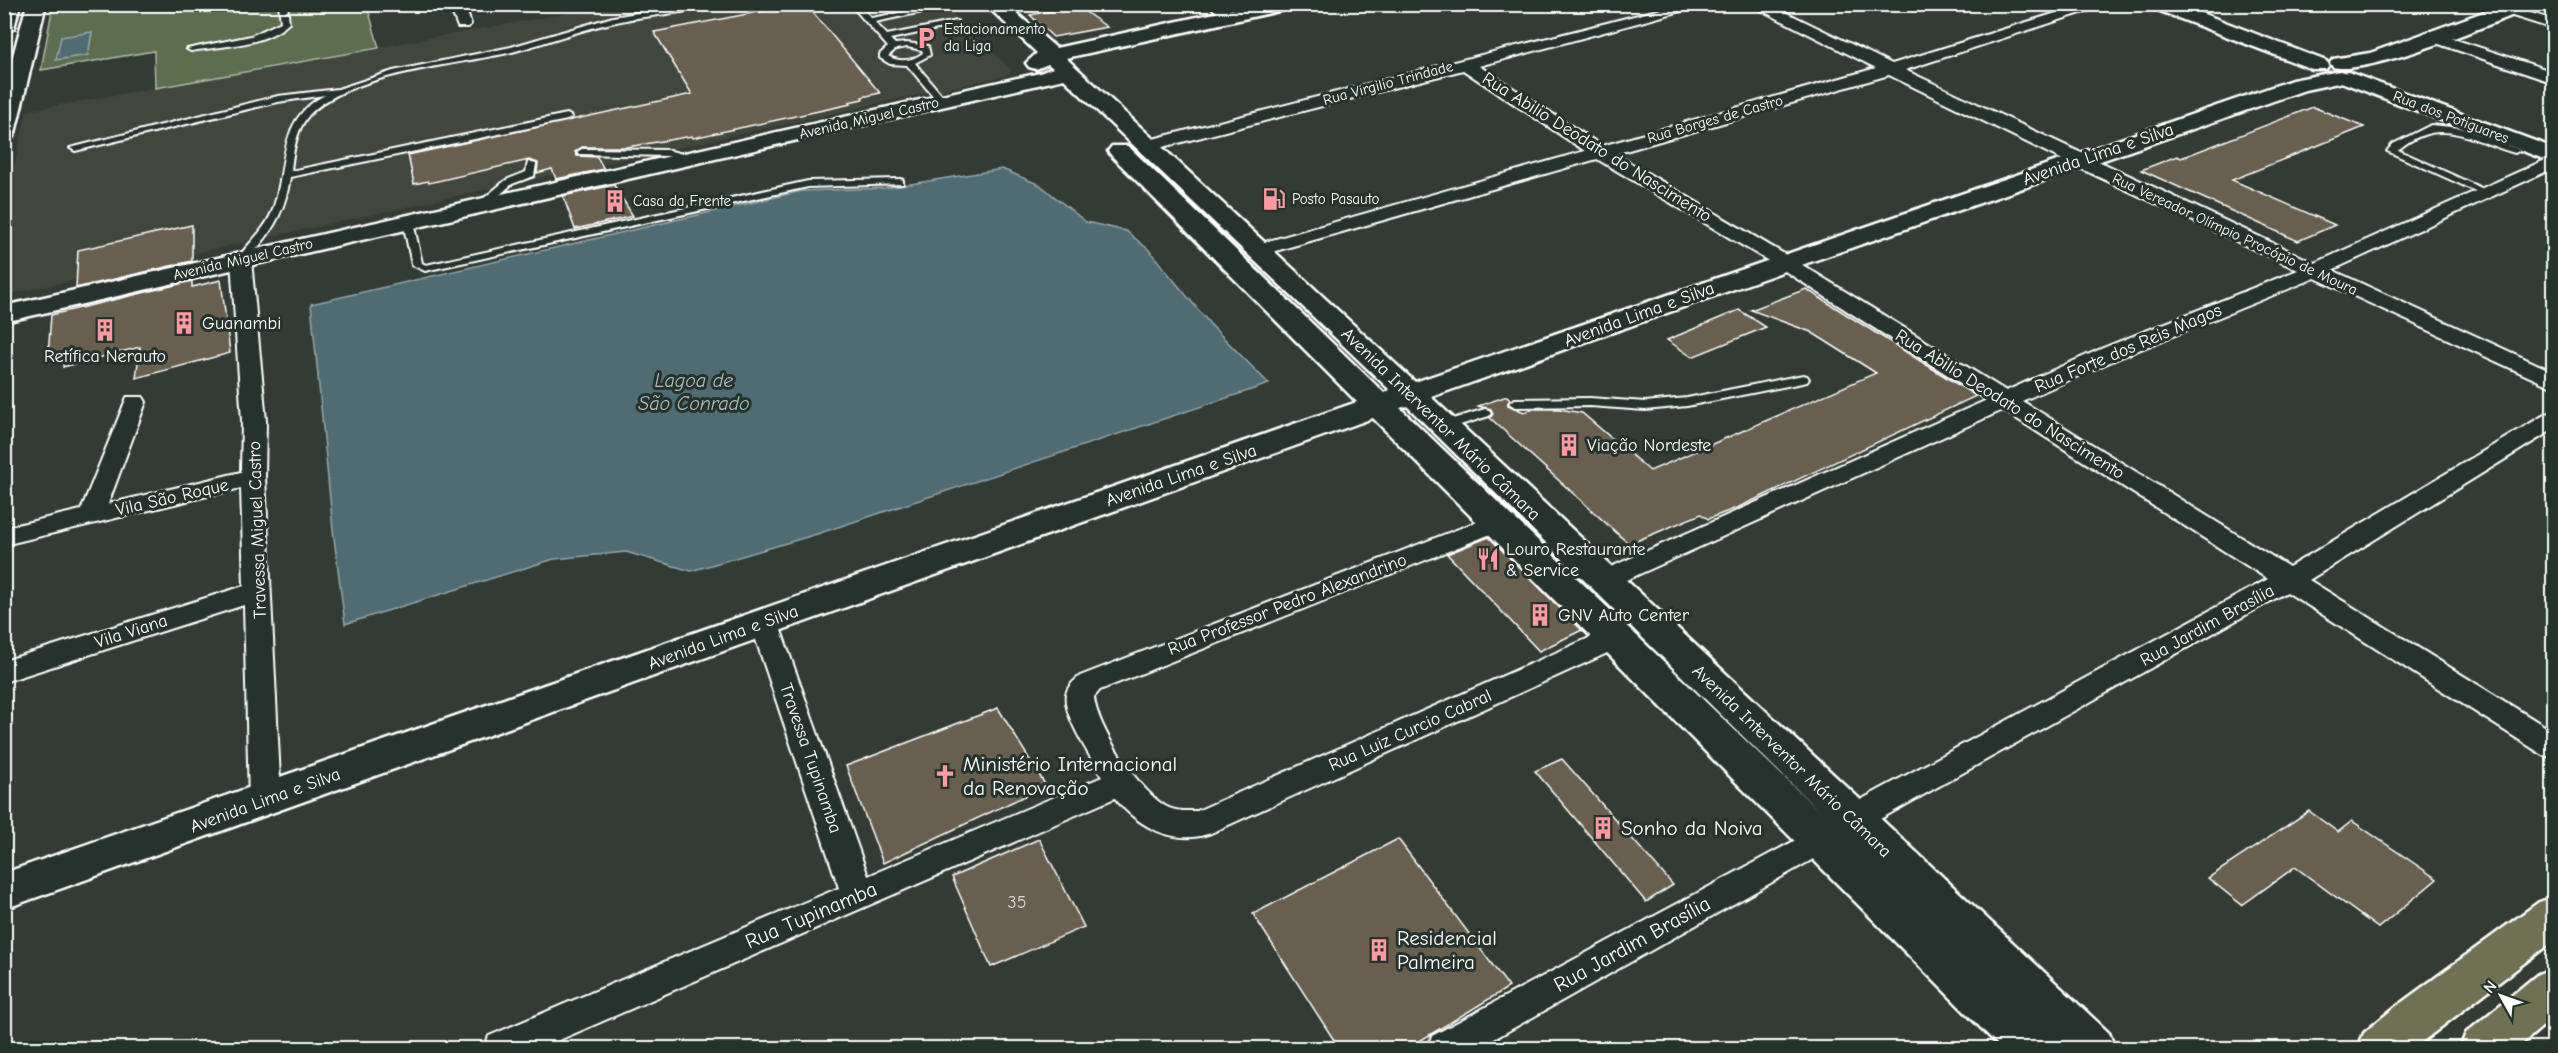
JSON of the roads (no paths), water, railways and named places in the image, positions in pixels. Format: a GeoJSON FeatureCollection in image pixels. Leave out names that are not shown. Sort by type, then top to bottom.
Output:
{"type":"FeatureCollection","features":[{"type":"Feature","properties":{"kind":"main road"},"geometry":{"type":"LineString","coordinates":[[4,28],[11,4]]}},
{"type":"Feature","properties":{"kind":"main road"},"geometry":{"type":"LineString","coordinates":[[4,133],[37,4]]}},
{"type":"Feature","properties":{"kind":"main road","name":"Avenida Interventor Mário Câmara"},"geometry":{"type":"LineString","coordinates":[[994,4],[1050,68],[1395,400],[1443,426],[2092,1048]]}},
{"type":"Feature","properties":{"kind":"main road","name":"Avenida Miguel Castro"},"geometry":{"type":"LineString","coordinates":[[5,313],[942,101],[1231,16],[1284,4]]}},
{"type":"Feature","properties":{"kind":"main road","name":"Rua dos Potiguares"},"geometry":{"type":"LineString","coordinates":[[2159,4],[2553,144]]}},
{"type":"Feature","properties":{"kind":"main road","name":"Avenida Lima e Silva"},"geometry":{"type":"LineString","coordinates":[[4,891],[1784,262],[2300,85],[2429,36],[2516,8]]}},
{"type":"Feature","properties":{"kind":"main road","name":"Avenida Interventor Mário Câmara"},"geometry":{"type":"LineString","coordinates":[[975,12],[1050,68],[1147,146],[1258,250],[1395,400],[1497,522],[2032,1048]]}},
{"type":"Feature","properties":{"kind":"main road","name":"Rua dos Potiguares"},"geometry":{"type":"LineString","coordinates":[[2343,68],[2553,156]]}},
{"type":"Feature","properties":{"kind":"main road","name":"Avenida Lima e Silva"},"geometry":{"type":"LineString","coordinates":[[4,899],[64,871]]}},
{"type":"Feature","properties":{"kind":"main road"},"geometry":{"type":"LineString","coordinates":[[2381,1048],[2410,1023],[2553,915]]}},
{"type":"Feature","properties":{"kind":"main road"},"geometry":{"type":"LineString","coordinates":[[2483,1048],[2553,988]]}},
{"type":"Feature","properties":{"kind":"street"},"geometry":{"type":"LineString","coordinates":[[456,4],[463,24]]}},
{"type":"Feature","properties":{"kind":"street"},"geometry":{"type":"LineString","coordinates":[[1214,4],[1231,16]]}},
{"type":"Feature","properties":{"kind":"street","name":"Rua Virgilio Trindade"},"geometry":{"type":"LineString","coordinates":[[1147,146],[1700,4]]}},
{"type":"Feature","properties":{"kind":"street","name":"Rua Vereador Olímpio Procópio de Moura"},"geometry":{"type":"LineString","coordinates":[[1756,4],[2079,161],[2553,381]]}},
{"type":"Feature","properties":{"kind":"street","name":"Rua Borges de Castro"},"geometry":{"type":"LineString","coordinates":[[1258,250],[1888,70],[2102,4]]}},
{"type":"Feature","properties":{"kind":"street"},"geometry":{"type":"LineString","coordinates":[[2516,8],[2553,25]]}},
{"type":"Feature","properties":{"kind":"street"},"geometry":{"type":"LineString","coordinates":[[2429,36],[2553,78]]}},
{"type":"Feature","properties":{"kind":"street","name":"Rua Abilio Deodato do Nascimento"},"geometry":{"type":"LineString","coordinates":[[1465,64],[1599,152],[1784,262],[2553,747]]}},
{"type":"Feature","properties":{"kind":"street","name":"Rua Forte dos Reis Magos"},"geometry":{"type":"LineString","coordinates":[[1604,580],[2111,353],[2314,271],[2553,161]]}},
{"type":"Feature","properties":{"kind":"street","name":"Travessa Miguel Castro"},"geometry":{"type":"LineString","coordinates":[[241,260],[254,421],[253,477],[265,800]]}},
{"type":"Feature","properties":{"kind":"street","name":"Vila São Roque"},"geometry":{"type":"LineString","coordinates":[[91,516],[135,402]]}},
{"type":"Feature","properties":{"kind":"street","name":"Rua Jardim Brasília"},"geometry":{"type":"LineString","coordinates":[[1853,819],[2288,580],[2553,419]]}},
{"type":"Feature","properties":{"kind":"street","name":"Vila São Roque"},"geometry":{"type":"LineString","coordinates":[[4,537],[253,477]]}},
{"type":"Feature","properties":{"kind":"street","name":"Rua Professor Pedro Alexandrino"},"geometry":{"type":"LineString","coordinates":[[1119,783],[1081,707],[1081,691],[1097,679],[1497,522]]}},
{"type":"Feature","properties":{"kind":"street","name":"Vila Viana"},"geometry":{"type":"LineString","coordinates":[[4,672],[258,591]]}},
{"type":"Feature","properties":{"kind":"street","name":"Travessa Tupinamba"},"geometry":{"type":"LineString","coordinates":[[764,622],[858,895]]}},
{"type":"Feature","properties":{"kind":"street","name":"Rua Luiz Curcio Cabral"},"geometry":{"type":"LineString","coordinates":[[1119,783],[1140,805],[1167,822],[1188,826],[1205,822],[1615,638]]}},
{"type":"Feature","properties":{"kind":"street","name":"Rua Tupinamba"},"geometry":{"type":"LineString","coordinates":[[502,1048],[1119,783]]}},
{"type":"Feature","properties":{"kind":"street","name":"Rua Jardim Brasília"},"geometry":{"type":"LineString","coordinates":[[1445,1048],[1820,840]]}},
{"type":"Feature","properties":{"kind":"lane"},"geometry":{"type":"LineString","coordinates":[[191,48],[255,36],[281,27],[285,23],[283,4]]}},
{"type":"Feature","properties":{"kind":"lane"},"geometry":{"type":"LineString","coordinates":[[75,148],[278,99],[341,91],[401,73],[530,45],[601,23],[708,4]]}},
{"type":"Feature","properties":{"kind":"lane"},"geometry":{"type":"LineString","coordinates":[[856,5],[892,47]]}},
{"type":"Feature","properties":{"kind":"lane"},"geometry":{"type":"LineString","coordinates":[[869,21],[937,8]]}},
{"type":"Feature","properties":{"kind":"lane"},"geometry":{"type":"LineString","coordinates":[[884,38],[954,23]]}},
{"type":"Feature","properties":{"kind":"lane"},"geometry":{"type":"LineString","coordinates":[[907,45],[926,48],[927,53],[924,57],[909,62],[886,60],[883,56],[884,52],[892,47],[907,45]]}},
{"type":"Feature","properties":{"kind":"lane"},"geometry":{"type":"LineString","coordinates":[[909,62],[942,101]]}},
{"type":"Feature","properties":{"kind":"lane"},"geometry":{"type":"LineString","coordinates":[[241,260],[264,235],[279,208],[293,139],[305,114],[320,102],[341,91]]}},
{"type":"Feature","properties":{"kind":"lane"},"geometry":{"type":"LineString","coordinates":[[284,175],[567,117]]}},
{"type":"Feature","properties":{"kind":"lane"},"geometry":{"type":"LineString","coordinates":[[2486,192],[2392,151],[2396,146],[2431,128],[2458,130],[2515,150]]}},
{"type":"Feature","properties":{"kind":"lane","name":"Avenida Miguel Castro"},"geometry":{"type":"LineString","coordinates":[[582,152],[667,153],[693,158]]}},
{"type":"Feature","properties":{"kind":"lane","name":"Avenida Miguel Castro"},"geometry":{"type":"LineString","coordinates":[[481,206],[509,182],[531,174],[531,164]]}},
{"type":"Feature","properties":{"kind":"lane"},"geometry":{"type":"LineString","coordinates":[[408,222],[417,265],[425,268],[808,184],[900,182]]}},
{"type":"Feature","properties":{"kind":"lane"},"geometry":{"type":"LineString","coordinates":[[1515,404],[1590,402],[1645,406],[1687,402],[1803,379]]}},
{"type":"Feature","properties":{"kind":"lane"},"geometry":{"type":"LineString","coordinates":[[1443,426],[1485,413]]}},
{"type":"Feature","properties":{"kind":"water"},"geometry":{"type":"Polygon","coordinates":[[[92,32],[88,55],[56,60],[61,37],[92,32]]]}},
{"type":"Feature","properties":{"kind":"water","name":"Lagoa de São Conrado"},"geometry":{"type":"Polygon","coordinates":[[[1002,169],[1040,185],[1086,222],[1126,231],[1148,249],[1210,324],[1269,384],[817,534],[691,571],[626,552],[554,559],[345,624],[333,530],[311,304],[802,191],[886,188],[1002,169]]]}},
{"type":"Feature","properties":{"kind":"place","name":"Estacionamento da Liga"},"geometry":{"type":"Point","coordinates":[926,38]}},
{"type":"Feature","properties":{"kind":"place","name":"Posto Pasauto"},"geometry":{"type":"Point","coordinates":[1274,199]}},
{"type":"Feature","properties":{"kind":"place","name":"Casa da Frente"},"geometry":{"type":"Point","coordinates":[615,201]}},
{"type":"Feature","properties":{"kind":"place","name":"Guanambi"},"geometry":{"type":"Point","coordinates":[184,323]}},
{"type":"Feature","properties":{"kind":"place","name":"Retífica Nerauto"},"geometry":{"type":"Point","coordinates":[105,330]}},
{"type":"Feature","properties":{"kind":"place","name":"Viação Nordeste"},"geometry":{"type":"Point","coordinates":[1569,445]}},
{"type":"Feature","properties":{"kind":"place","name":"Louro Restaurante & Service"},"geometry":{"type":"Point","coordinates":[1488,559]}},
{"type":"Feature","properties":{"kind":"place","name":"GNV Auto Center"},"geometry":{"type":"Point","coordinates":[1540,615]}},
{"type":"Feature","properties":{"kind":"place","name":"Ministério Internacional da Renovação"},"geometry":{"type":"Point","coordinates":[945,776]}},
{"type":"Feature","properties":{"kind":"place","name":"Sonho da Noiva"},"geometry":{"type":"Point","coordinates":[1603,828]}},
{"type":"Feature","properties":{"kind":"place","name":"Residencial Palmeira"},"geometry":{"type":"Point","coordinates":[1379,950]}}]}
